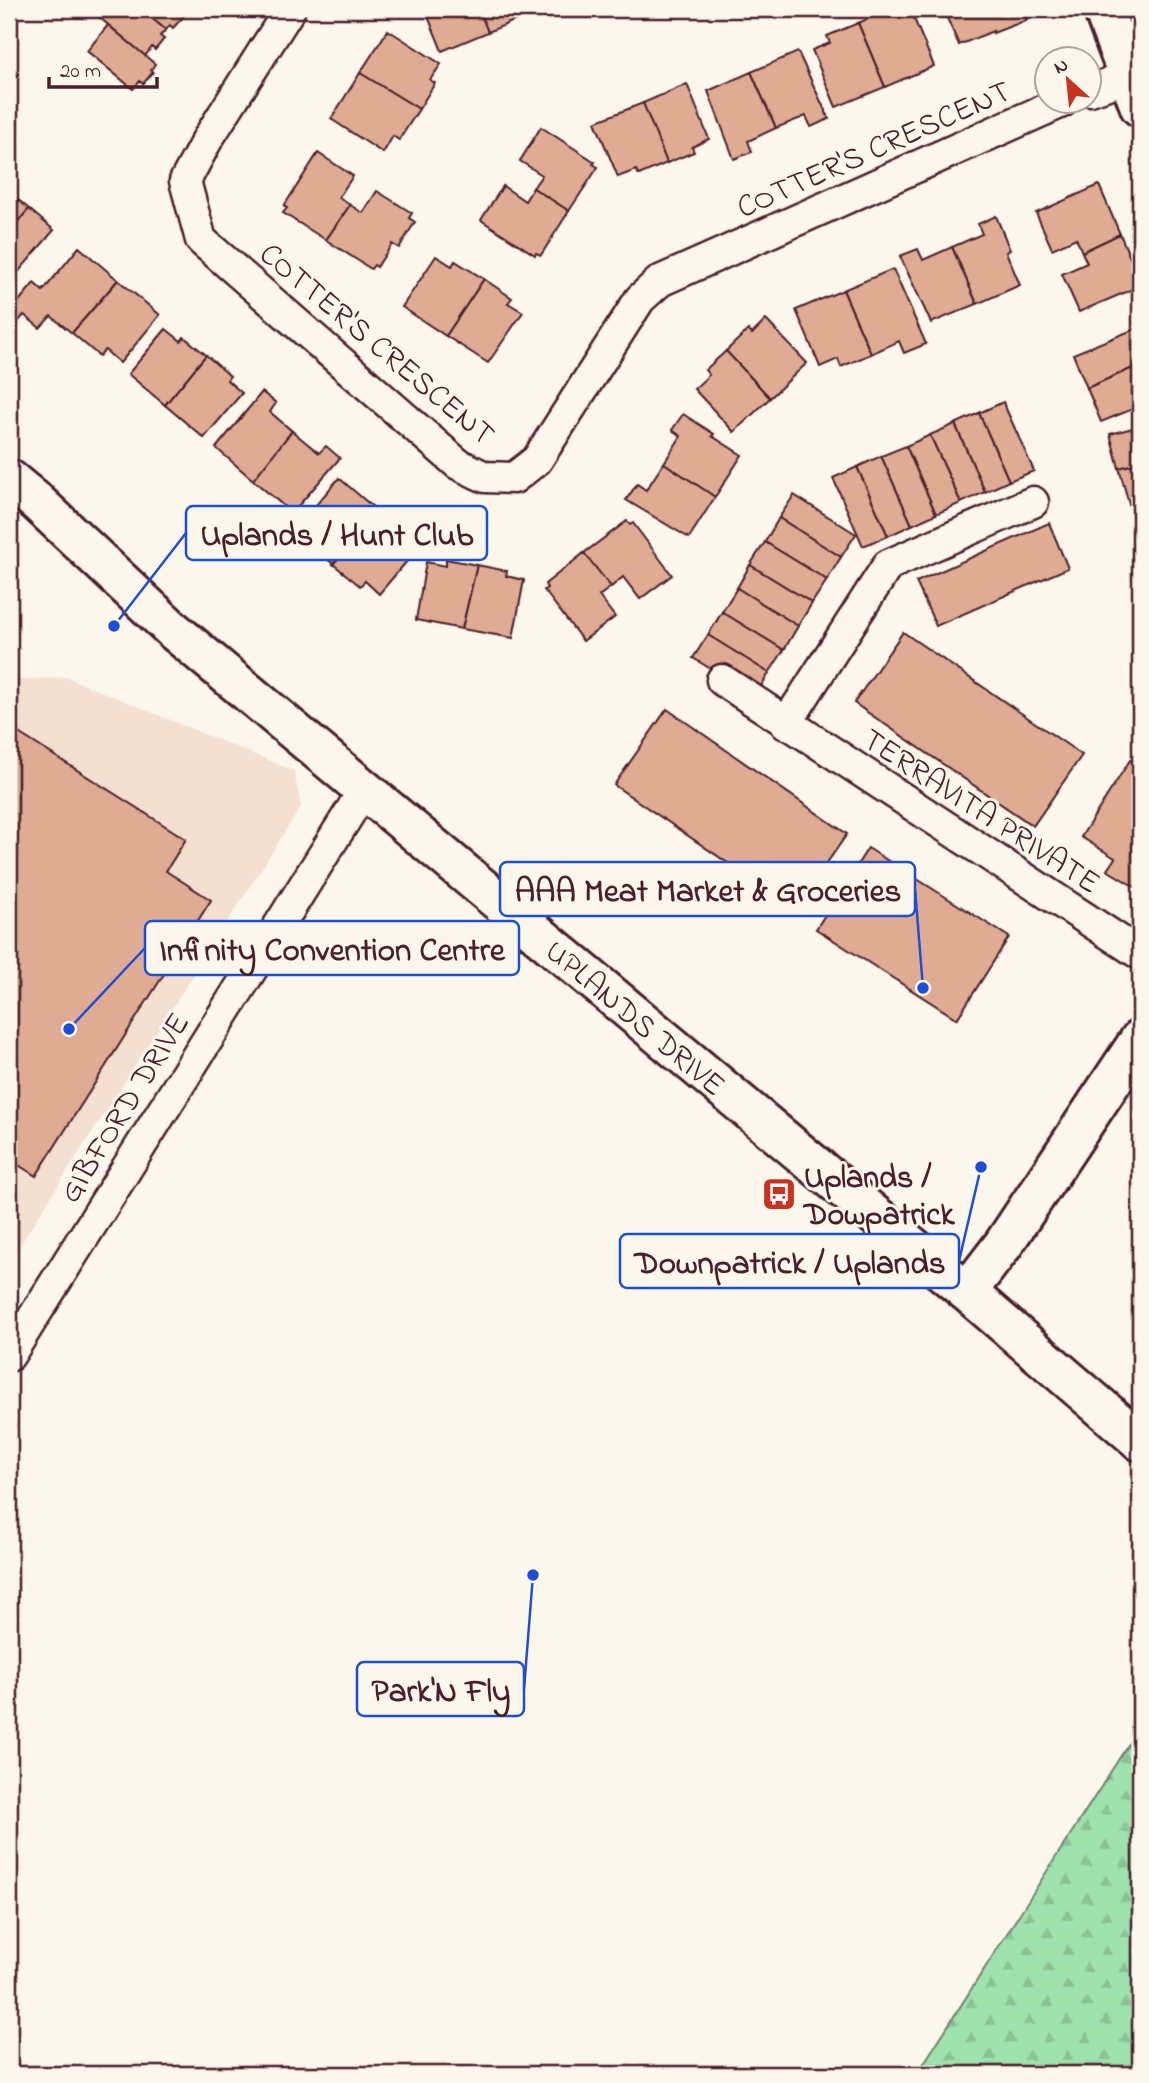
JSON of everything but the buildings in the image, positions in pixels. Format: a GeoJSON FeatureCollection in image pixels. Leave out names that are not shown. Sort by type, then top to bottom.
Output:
{"type":"FeatureCollection","features":[{"type":"Feature","properties":{"kind":"main road"},"geometry":{"type":"LineString","coordinates":[[1103,9],[1134,92]]}},
{"type":"Feature","properties":{"kind":"main road","name":"UPLANDS DRIVE"},"geometry":{"type":"LineString","coordinates":[[9,479],[43,507],[173,630],[967,1292],[1140,1441]]}},
{"type":"Feature","properties":{"kind":"main road"},"geometry":{"type":"LineString","coordinates":[[967,1292],[1003,1245],[1140,1039]]}},
{"type":"Feature","properties":{"kind":"street","name":"COTTER'S CRESCENT"},"geometry":{"type":"LineString","coordinates":[[290,9],[207,140],[185,181],[201,240],[458,464],[485,477],[514,478],[537,460],[640,299],[660,281],[1034,114]]}},
{"type":"Feature","properties":{"kind":"street"},"geometry":{"type":"LineString","coordinates":[[1104,91],[1134,92]]}},
{"type":"Feature","properties":{"kind":"street"},"geometry":{"type":"LineString","coordinates":[[786,723],[888,565],[1033,502]]}},
{"type":"Feature","properties":{"kind":"street","name":"TERRAVITA PRIVATE"},"geometry":{"type":"LineString","coordinates":[[722,680],[1140,954]]}},
{"type":"Feature","properties":{"kind":"street","name":"GIBFORD DRIVE"},"geometry":{"type":"LineString","coordinates":[[9,1356],[364,790]]}},
{"type":"Feature","properties":{"kind":"shaded area"},"geometry":{"type":"Polygon","coordinates":[[[66,677],[294,771],[301,807],[9,1262],[9,681],[66,677]]]}},
{"type":"Feature","properties":{"kind":"green space"},"geometry":{"type":"Polygon","coordinates":[[[1140,1726],[1140,2074],[917,2074],[1140,1726]]]}},
{"type":"Feature","properties":{"kind":"place","name":"Uplands / Hunt Club"},"geometry":{"type":"Point","coordinates":[114,626]}},
{"type":"Feature","properties":{"kind":"place","name":"AAA Meat Market & Groceries"},"geometry":{"type":"Point","coordinates":[923,988]}},
{"type":"Feature","properties":{"kind":"place","name":"Infinity Convention Centre"},"geometry":{"type":"Point","coordinates":[69,1029]}},
{"type":"Feature","properties":{"kind":"place","name":"Downpatrick / Uplands"},"geometry":{"type":"Point","coordinates":[981,1167]}},
{"type":"Feature","properties":{"kind":"place","name":"Uplands / Dowpatrick"},"geometry":{"type":"Point","coordinates":[779,1194]}},
{"type":"Feature","properties":{"kind":"place","name":"Park'N Fly"},"geometry":{"type":"Point","coordinates":[533,1575]}}]}
